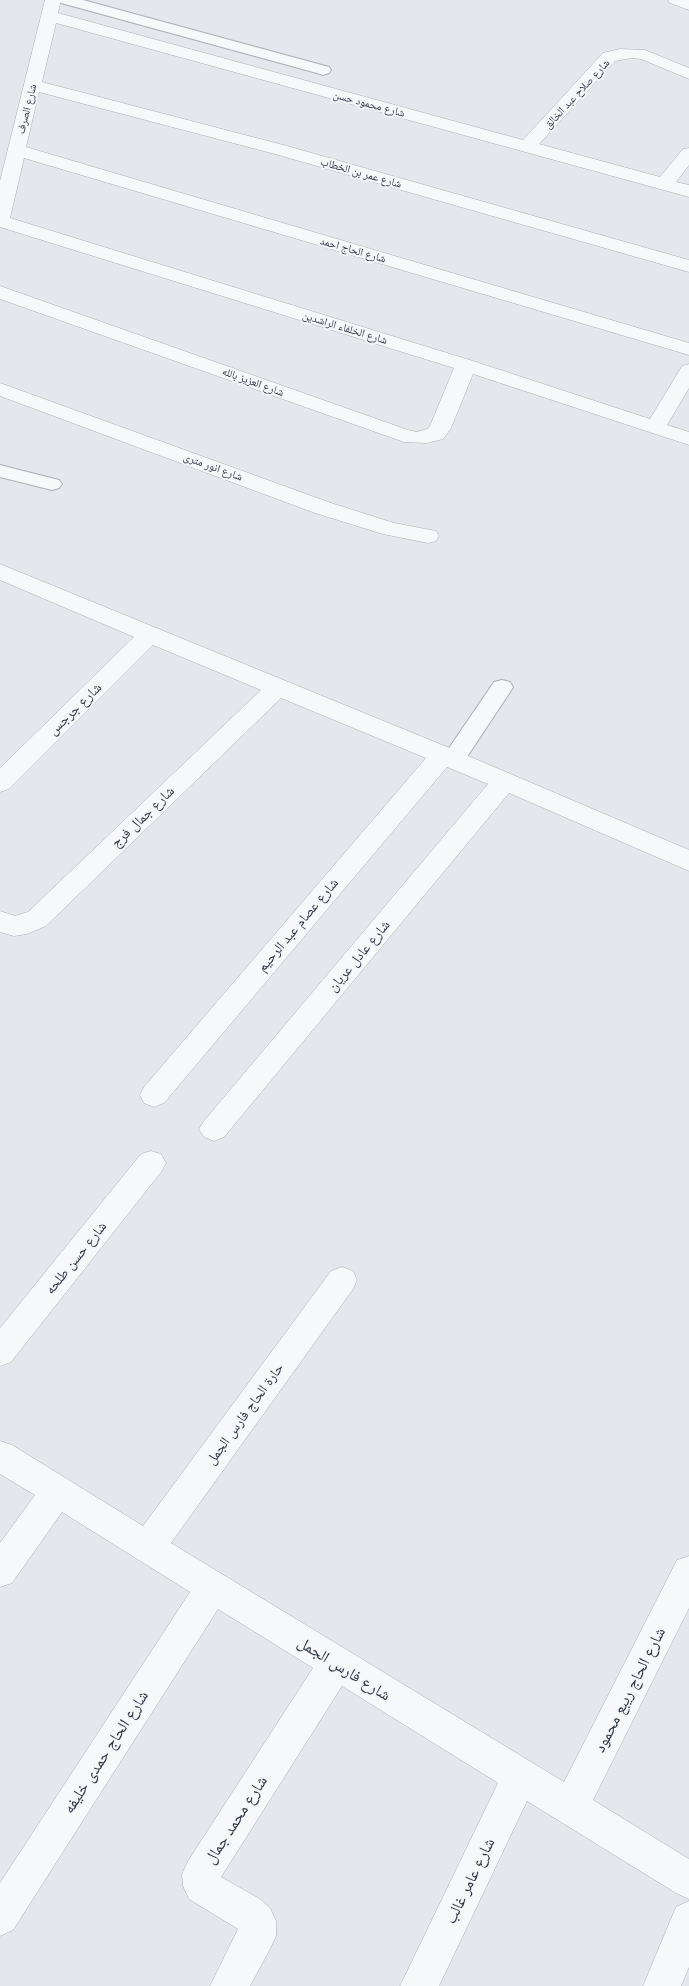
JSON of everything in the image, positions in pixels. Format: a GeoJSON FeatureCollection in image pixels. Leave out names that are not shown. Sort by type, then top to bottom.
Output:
{"type":"FeatureCollection","features":[{"type":"Feature","properties":{"kind":"street"},"geometry":{"type":"LineString","coordinates":[[676,0],[689,5]]}},
{"type":"Feature","properties":{"kind":"street","name":"شارع الصرف"},"geometry":{"type":"LineString","coordinates":[[0,220],[51,8]]}},
{"type":"Feature","properties":{"kind":"street","name":"شارع محمود حسن"},"geometry":{"type":"LineString","coordinates":[[51,8],[527,147],[689,191]]}},
{"type":"Feature","properties":{"kind":"street","name":"شارع صلاح عبد الخالق"},"geometry":{"type":"LineString","coordinates":[[527,147],[609,57],[626,53],[645,56],[689,74]]}},
{"type":"Feature","properties":{"kind":"street","name":"شارع عمر بن الخطاب"},"geometry":{"type":"LineString","coordinates":[[33,84],[281,150],[689,266]]}},
{"type":"Feature","properties":{"kind":"street","name":"شارع الحاج احمد"},"geometry":{"type":"LineString","coordinates":[[17,150],[689,349]]}},
{"type":"Feature","properties":{"kind":"street"},"geometry":{"type":"LineString","coordinates":[[664,184],[689,153]]}},
{"type":"Feature","properties":{"kind":"street","name":"شارع الخلفاء الراشدين"},"geometry":{"type":"LineString","coordinates":[[0,220],[466,365],[689,439]]}},
{"type":"Feature","properties":{"kind":"street","name":"شارع العزيز بالله"},"geometry":{"type":"LineString","coordinates":[[0,292],[404,436],[417,438],[435,434],[440,428],[466,365]]}},
{"type":"Feature","properties":{"kind":"street"},"geometry":{"type":"LineString","coordinates":[[655,428],[689,370]]}},
{"type":"Feature","properties":{"kind":"street","name":"شارع انور مترى"},"geometry":{"type":"LineString","coordinates":[[0,389],[338,513],[391,529],[428,536]]}},
{"type":"Feature","properties":{"kind":"street"},"geometry":{"type":"LineString","coordinates":[[0,571],[689,861]]}},
{"type":"Feature","properties":{"kind":"street","name":"شارع جرجس"},"geometry":{"type":"LineString","coordinates":[[0,783],[150,635]]}},
{"type":"Feature","properties":{"kind":"street","name":"شارع جمال فرج"},"geometry":{"type":"LineString","coordinates":[[0,921],[14,926],[27,924],[37,919],[278,688]]}},
{"type":"Feature","properties":{"kind":"street","name":"شارع عصام عبد الرحيم"},"geometry":{"type":"LineString","coordinates":[[154,1095],[448,758]]}},
{"type":"Feature","properties":{"kind":"street","name":"شارع عادل عريان"},"geometry":{"type":"LineString","coordinates":[[214,1129],[504,782]]}},
{"type":"Feature","properties":{"kind":"street","name":"شارع حسن طلحه"},"geometry":{"type":"LineString","coordinates":[[0,1352],[151,1163]]}},
{"type":"Feature","properties":{"kind":"street","name":"حارة الحاج فارس الجمل"},"geometry":{"type":"LineString","coordinates":[[148,1548],[342,1280]]}},
{"type":"Feature","properties":{"kind":"street","name":"شارع فارس الجمل"},"geometry":{"type":"LineString","coordinates":[[0,1456],[689,1880]]}},
{"type":"Feature","properties":{"kind":"street"},"geometry":{"type":"LineString","coordinates":[[0,1570],[57,1492]]}},
{"type":"Feature","properties":{"kind":"street","name":"شارع الحاج حمدى خليفه"},"geometry":{"type":"LineString","coordinates":[[0,1917],[213,1587]]}},
{"type":"Feature","properties":{"kind":"street","name":"شارع الحاج ريبع محمود"},"geometry":{"type":"LineString","coordinates":[[570,1808],[685,1588]]}},
{"type":"Feature","properties":{"kind":"street","name":"شارع محمد جمال"},"geometry":{"type":"LineString","coordinates":[[229,1986],[257,1936],[257,1921],[247,1912],[202,1886],[201,1874],[336,1664]]}},
{"type":"Feature","properties":{"kind":"street","name":"شارع عامر غالب"},"geometry":{"type":"LineString","coordinates":[[419,1986],[520,1777]]}},
{"type":"Feature","properties":{"kind":"street"},"geometry":{"type":"LineString","coordinates":[[662,1986],[689,1920]]}},
{"type":"Feature","properties":{"kind":"lane"},"geometry":{"type":"LineString","coordinates":[[66,0],[111,6],[323,70]]}},
{"type":"Feature","properties":{"kind":"lane"},"geometry":{"type":"LineString","coordinates":[[0,471],[52,484]]}},
{"type":"Feature","properties":{"kind":"lane"},"geometry":{"type":"LineString","coordinates":[[448,758],[502,687]]}}]}
